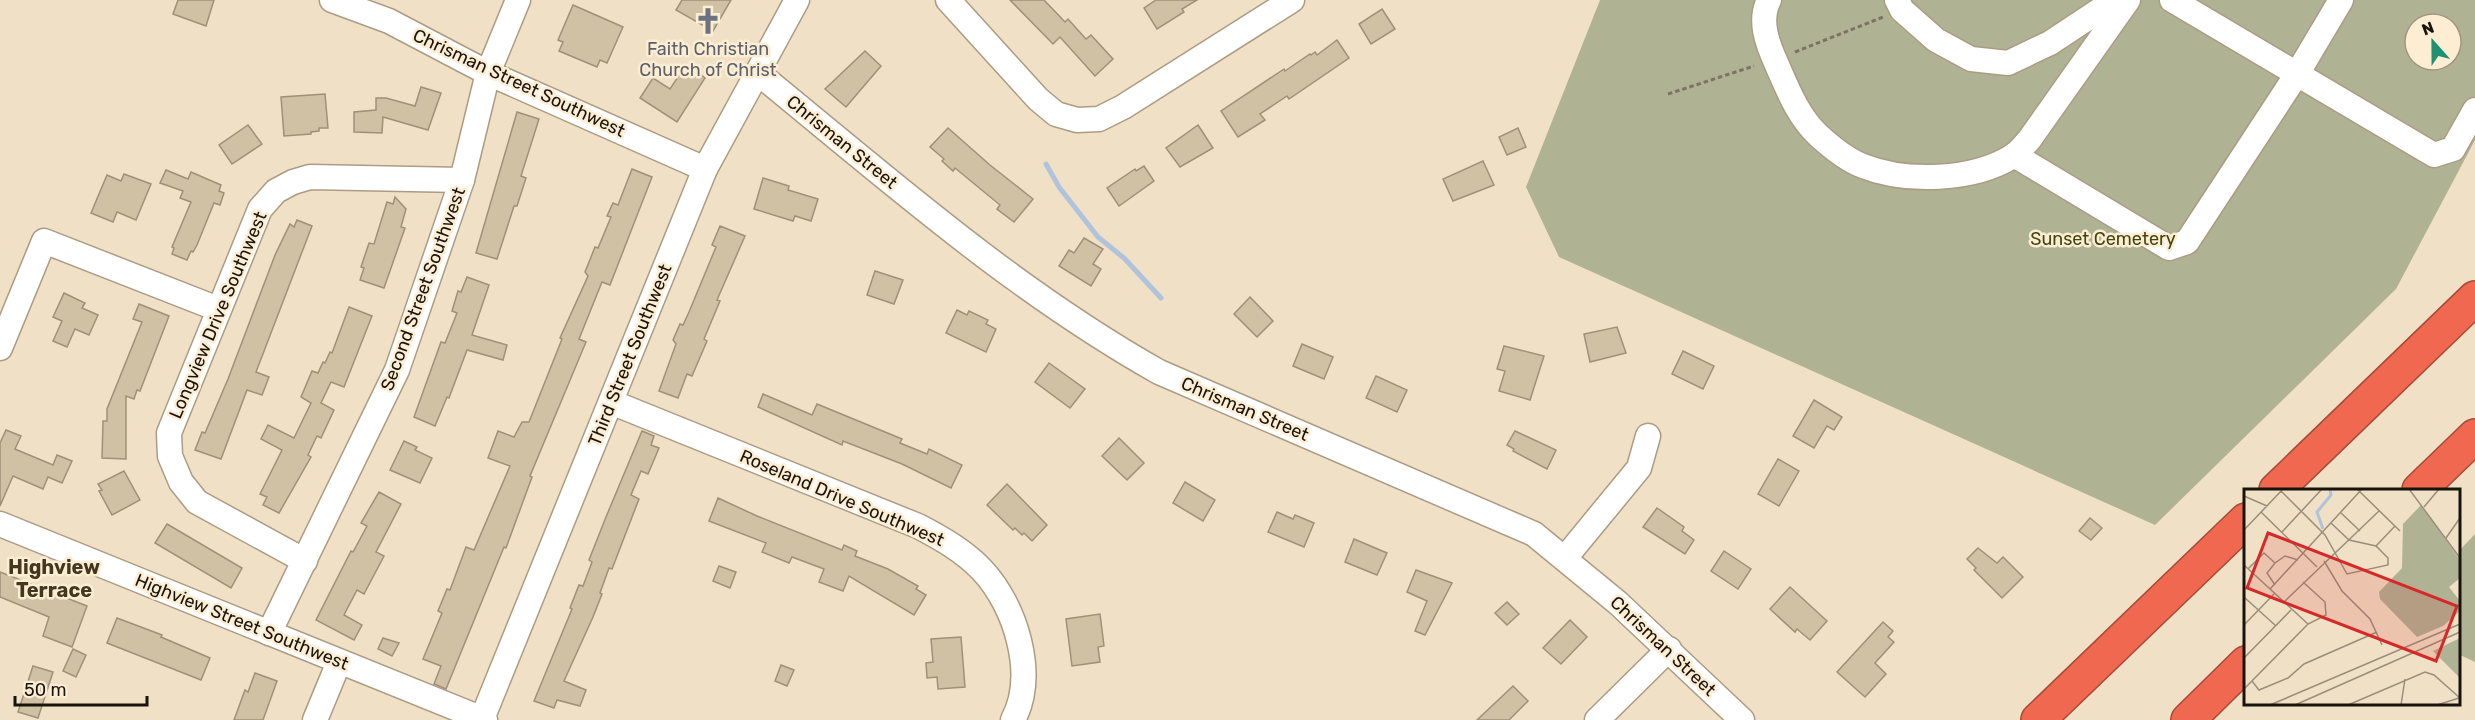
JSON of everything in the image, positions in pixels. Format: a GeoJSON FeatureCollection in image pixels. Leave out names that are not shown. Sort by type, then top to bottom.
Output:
{"type":"FeatureCollection","features":[{"type":"Feature","properties":{"kind":"highway"},"geometry":{"type":"LineString","coordinates":[[2277,489],[2475,298]]}},
{"type":"Feature","properties":{"kind":"highway"},"geometry":{"type":"LineString","coordinates":[[2421,489],[2475,435]]}},
{"type":"Feature","properties":{"kind":"highway"},"geometry":{"type":"LineString","coordinates":[[2038,720],[2244,522]]}},
{"type":"Feature","properties":{"kind":"highway"},"geometry":{"type":"LineString","coordinates":[[2188,720],[2244,665]]}},
{"type":"Feature","properties":{"kind":"street","name":"Chrisman Street Southwest"},"geometry":{"type":"LineString","coordinates":[[332,0],[389,21],[488,73],[705,170]]}},
{"type":"Feature","properties":{"kind":"street","name":"Second Street Southwest"},"geometry":{"type":"LineString","coordinates":[[268,633],[397,370],[462,180],[488,73],[518,0]]}},
{"type":"Feature","properties":{"kind":"street","name":"Third Street Southwest"},"geometry":{"type":"LineString","coordinates":[[483,719],[705,170],[798,0]]}},
{"type":"Feature","properties":{"kind":"street"},"geometry":{"type":"LineString","coordinates":[[948,0],[1038,99],[1056,114],[1077,120],[1099,118],[1123,107],[1292,0]]}},
{"type":"Feature","properties":{"kind":"street"},"geometry":{"type":"LineString","coordinates":[[1769,0],[1764,8],[1764,28],[1775,60],[1798,111],[1816,133],[1834,149],[1862,166],[1905,177],[1950,176],[1980,169],[2014,155],[2029,140],[2128,0]]}},
{"type":"Feature","properties":{"kind":"street"},"geometry":{"type":"LineString","coordinates":[[1900,5],[1936,40],[1971,59],[2008,63],[2050,43],[2115,0]]}},
{"type":"Feature","properties":{"kind":"street"},"geometry":{"type":"LineString","coordinates":[[2172,0],[2434,155],[2453,149],[2475,110]]}},
{"type":"Feature","properties":{"kind":"street"},"geometry":{"type":"LineString","coordinates":[[2014,155],[2169,248],[2187,242],[2297,74],[2341,0]]}},
{"type":"Feature","properties":{"kind":"street","name":"Chrisman Street"},"geometry":{"type":"LineString","coordinates":[[758,73],[990,262],[1100,339],[1159,372],[1534,534],[1565,558],[1669,649],[1742,720]]}},
{"type":"Feature","properties":{"kind":"street","name":"Longview Drive Southwest"},"geometry":{"type":"LineString","coordinates":[[305,561],[197,502],[181,482],[170,456],[169,433],[218,309],[260,209],[276,191],[293,182],[310,177],[462,180]]}},
{"type":"Feature","properties":{"kind":"street"},"geometry":{"type":"LineString","coordinates":[[0,348],[44,241],[218,309]]}},
{"type":"Feature","properties":{"kind":"street","name":"Roseland Drive Southwest"},"geometry":{"type":"LineString","coordinates":[[612,402],[918,526],[949,542],[983,571],[1005,603],[1015,629],[1025,682],[1019,709],[1013,720]]}},
{"type":"Feature","properties":{"kind":"street"},"geometry":{"type":"LineString","coordinates":[[1565,558],[1639,468],[1648,436]]}},
{"type":"Feature","properties":{"kind":"street","name":"Highview Street Southwest"},"geometry":{"type":"LineString","coordinates":[[0,524],[483,719]]}},
{"type":"Feature","properties":{"kind":"street"},"geometry":{"type":"LineString","coordinates":[[1597,720],[1669,649]]}},
{"type":"Feature","properties":{"kind":"street"},"geometry":{"type":"LineString","coordinates":[[315,720],[339,662]]}},
{"type":"Feature","properties":{"kind":"path"},"geometry":{"type":"LineString","coordinates":[[1668,94],[1775,60],[1900,5]]}},
{"type":"Feature","properties":{"kind":"green space","name":"Sunset Cemetery"},"geometry":{"type":"Polygon","coordinates":[[[1600,0],[2475,0],[2475,140],[2396,289],[2155,525],[1559,257],[1526,187],[1600,0]]]}},
{"type":"Feature","properties":{"kind":"green space"},"geometry":{"type":"Polygon","coordinates":[[[2475,534],[2475,662],[2460,655],[2460,550],[2475,534]]]}},
{"type":"Feature","properties":{"kind":"building"},"geometry":{"type":"Polygon","coordinates":[[[178,0],[214,0],[206,26],[173,14],[178,0]]]}},
{"type":"Feature","properties":{"kind":"building","name":"Faith Christian Church of Christ"},"geometry":{"type":"Polygon","coordinates":[[[682,0],[731,0],[713,31],[676,10],[682,0]]]}},
{"type":"Feature","properties":{"kind":"building"},"geometry":{"type":"Polygon","coordinates":[[[1010,0],[1044,0],[1065,22],[1068,19],[1086,39],[1091,35],[1113,59],[1095,76],[1060,37],[1053,44],[1010,0]]]}},
{"type":"Feature","properties":{"kind":"building"},"geometry":{"type":"Polygon","coordinates":[[[1156,0],[1197,0],[1182,9],[1184,12],[1157,29],[1144,8],[1156,0]]]}},
{"type":"Feature","properties":{"kind":"building"},"geometry":{"type":"Polygon","coordinates":[[[573,5],[623,27],[607,63],[600,60],[597,67],[559,51],[563,42],[558,40],[573,5]]]}},
{"type":"Feature","properties":{"kind":"building"},"geometry":{"type":"Polygon","coordinates":[[[1382,9],[1395,29],[1371,44],[1359,24],[1382,9]]]}},
{"type":"Feature","properties":{"kind":"building"},"geometry":{"type":"Polygon","coordinates":[[[1337,40],[1349,58],[1289,99],[1287,96],[1260,114],[1265,120],[1238,137],[1221,111],[1284,69],[1285,71],[1310,54],[1315,52],[1317,55],[1337,40]]]}},
{"type":"Feature","properties":{"kind":"building"},"geometry":{"type":"Polygon","coordinates":[[[865,51],[881,66],[846,107],[825,89],[865,51]]]}},
{"type":"Feature","properties":{"kind":"building"},"geometry":{"type":"Polygon","coordinates":[[[686,65],[705,78],[677,122],[640,98],[653,78],[670,89],[686,65]]]}},
{"type":"Feature","properties":{"kind":"building"},"geometry":{"type":"Polygon","coordinates":[[[421,87],[441,93],[428,130],[383,117],[382,133],[354,132],[354,112],[376,110],[376,98],[386,98],[415,106],[421,87]]]}},
{"type":"Feature","properties":{"kind":"building"},"geometry":{"type":"Polygon","coordinates":[[[325,94],[328,128],[319,128],[319,131],[311,132],[311,134],[284,136],[281,97],[325,94]]]}},
{"type":"Feature","properties":{"kind":"building"},"geometry":{"type":"Polygon","coordinates":[[[517,112],[539,119],[521,176],[526,178],[517,206],[514,206],[497,259],[476,253],[517,112]]]}},
{"type":"Feature","properties":{"kind":"building"},"geometry":{"type":"Polygon","coordinates":[[[248,125],[262,144],[232,164],[219,145],[248,125]]]}},
{"type":"Feature","properties":{"kind":"building"},"geometry":{"type":"Polygon","coordinates":[[[1198,125],[1213,148],[1180,167],[1166,148],[1198,125]]]}},
{"type":"Feature","properties":{"kind":"building"},"geometry":{"type":"Polygon","coordinates":[[[948,128],[1033,199],[1014,222],[997,209],[1000,205],[955,168],[953,171],[942,161],[944,159],[930,147],[948,128]]]}},
{"type":"Feature","properties":{"kind":"building"},"geometry":{"type":"Polygon","coordinates":[[[1518,128],[1526,147],[1507,155],[1499,137],[1518,128]]]}},
{"type":"Feature","properties":{"kind":"building"},"geometry":{"type":"Polygon","coordinates":[[[1483,161],[1494,185],[1453,201],[1443,179],[1483,161]]]}},
{"type":"Feature","properties":{"kind":"building"},"geometry":{"type":"Polygon","coordinates":[[[1144,166],[1154,181],[1119,206],[1107,188],[1135,169],[1136,171],[1144,166]]]}},
{"type":"Feature","properties":{"kind":"building"},"geometry":{"type":"Polygon","coordinates":[[[632,169],[652,177],[610,285],[602,282],[579,339],[586,342],[530,476],[532,477],[506,548],[504,547],[446,689],[434,684],[441,666],[423,659],[442,613],[438,611],[447,589],[450,590],[466,547],[474,550],[510,466],[488,458],[498,431],[514,437],[522,422],[529,422],[562,339],[560,338],[588,276],[585,272],[595,247],[598,248],[611,217],[607,216],[613,203],[618,205],[632,169]]]}},
{"type":"Feature","properties":{"kind":"building"},"geometry":{"type":"Polygon","coordinates":[[[166,170],[188,179],[191,172],[221,185],[219,191],[224,193],[220,205],[214,203],[197,245],[187,260],[172,254],[174,248],[172,247],[191,202],[180,198],[183,191],[160,183],[166,170]]]}},
{"type":"Feature","properties":{"kind":"building"},"geometry":{"type":"Polygon","coordinates":[[[124,174],[151,184],[136,220],[117,212],[113,222],[91,213],[107,175],[121,181],[124,174]]]}},
{"type":"Feature","properties":{"kind":"building"},"geometry":{"type":"Polygon","coordinates":[[[763,178],[789,186],[788,190],[818,199],[811,221],[795,216],[793,221],[754,209],[763,178]]]}},
{"type":"Feature","properties":{"kind":"building"},"geometry":{"type":"Polygon","coordinates":[[[395,197],[406,209],[401,227],[405,228],[384,288],[360,280],[364,268],[361,267],[369,243],[374,244],[387,202],[393,204],[395,197]]]}},
{"type":"Feature","properties":{"kind":"building"},"geometry":{"type":"Polygon","coordinates":[[[297,220],[312,226],[256,372],[269,377],[262,395],[247,390],[221,459],[195,450],[202,432],[205,433],[228,379],[275,255],[290,224],[294,227],[297,220]]]}},
{"type":"Feature","properties":{"kind":"building"},"geometry":{"type":"Polygon","coordinates":[[[720,226],[745,236],[717,300],[720,301],[704,339],[707,341],[692,376],[687,374],[678,398],[659,391],[676,344],[673,340],[680,324],[683,325],[716,247],[712,245],[720,226]]]}},
{"type":"Feature","properties":{"kind":"building"},"geometry":{"type":"Polygon","coordinates":[[[1084,238],[1103,249],[1093,264],[1101,269],[1091,286],[1059,266],[1069,250],[1074,253],[1084,238]]]}},
{"type":"Feature","properties":{"kind":"building"},"geometry":{"type":"Polygon","coordinates":[[[875,271],[903,280],[894,304],[867,295],[875,271]]]}},
{"type":"Feature","properties":{"kind":"building"},"geometry":{"type":"Polygon","coordinates":[[[467,277],[489,285],[472,335],[507,345],[503,360],[467,350],[449,398],[447,397],[435,426],[414,417],[441,342],[445,343],[457,313],[452,311],[458,291],[461,292],[467,277]]]}},
{"type":"Feature","properties":{"kind":"building"},"geometry":{"type":"Polygon","coordinates":[[[64,293],[85,303],[82,308],[98,315],[89,335],[75,329],[67,347],[53,341],[62,321],[53,317],[64,293]]]}},
{"type":"Feature","properties":{"kind":"building"},"geometry":{"type":"Polygon","coordinates":[[[1250,297],[1273,321],[1257,337],[1234,314],[1250,297]]]}},
{"type":"Feature","properties":{"kind":"building"},"geometry":{"type":"Polygon","coordinates":[[[139,304],[169,316],[140,391],[137,390],[134,399],[126,396],[126,459],[102,458],[103,421],[107,421],[107,409],[142,322],[133,319],[139,304]]]}},
{"type":"Feature","properties":{"kind":"building"},"geometry":{"type":"Polygon","coordinates":[[[349,307],[372,316],[344,387],[331,382],[321,403],[334,410],[321,438],[317,436],[308,455],[311,457],[279,513],[263,505],[267,497],[260,494],[282,450],[261,439],[268,425],[294,438],[311,403],[301,397],[312,371],[318,373],[330,352],[332,353],[349,307]]]}},
{"type":"Feature","properties":{"kind":"building"},"geometry":{"type":"Polygon","coordinates":[[[957,310],[967,315],[969,311],[988,320],[986,324],[996,329],[986,352],[946,333],[957,310]]]}},
{"type":"Feature","properties":{"kind":"building"},"geometry":{"type":"Polygon","coordinates":[[[1617,327],[1626,353],[1590,362],[1584,334],[1617,327]]]}},
{"type":"Feature","properties":{"kind":"building"},"geometry":{"type":"Polygon","coordinates":[[[1302,344],[1333,357],[1324,379],[1293,366],[1302,344]]]}},
{"type":"Feature","properties":{"kind":"building"},"geometry":{"type":"Polygon","coordinates":[[[1504,346],[1544,356],[1530,400],[1499,391],[1505,371],[1497,369],[1504,346]]]}},
{"type":"Feature","properties":{"kind":"building"},"geometry":{"type":"Polygon","coordinates":[[[1683,351],[1714,366],[1703,389],[1672,374],[1683,351]]]}},
{"type":"Feature","properties":{"kind":"building"},"geometry":{"type":"Polygon","coordinates":[[[1049,363],[1085,389],[1070,408],[1035,382],[1049,363]]]}},
{"type":"Feature","properties":{"kind":"building"},"geometry":{"type":"Polygon","coordinates":[[[1376,376],[1407,390],[1397,412],[1366,398],[1376,376]]]}},
{"type":"Feature","properties":{"kind":"building"},"geometry":{"type":"Polygon","coordinates":[[[763,394],[812,415],[817,404],[902,439],[900,443],[927,454],[929,449],[962,465],[951,488],[902,464],[843,441],[842,445],[758,407],[763,394]]]}},
{"type":"Feature","properties":{"kind":"building"},"geometry":{"type":"Polygon","coordinates":[[[1814,400],[1842,417],[1834,430],[1827,426],[1814,448],[1793,436],[1814,400]]]}},
{"type":"Feature","properties":{"kind":"building"},"geometry":{"type":"Polygon","coordinates":[[[6,430],[21,436],[15,449],[53,465],[57,455],[72,461],[62,483],[48,477],[43,489],[13,476],[0,506],[0,443],[6,430]]]}},
{"type":"Feature","properties":{"kind":"building"},"geometry":{"type":"Polygon","coordinates":[[[642,431],[654,436],[651,445],[659,448],[648,474],[641,471],[631,495],[639,499],[612,569],[609,568],[593,617],[564,681],[586,690],[580,706],[557,700],[554,708],[534,701],[572,609],[570,608],[579,585],[583,586],[592,562],[589,560],[642,431]]]}},
{"type":"Feature","properties":{"kind":"building"},"geometry":{"type":"Polygon","coordinates":[[[1515,431],[1556,450],[1547,469],[1513,451],[1514,449],[1507,445],[1515,431]]]}},
{"type":"Feature","properties":{"kind":"building"},"geometry":{"type":"Polygon","coordinates":[[[1119,438],[1144,463],[1127,480],[1102,456],[1119,438]]]}},
{"type":"Feature","properties":{"kind":"building"},"geometry":{"type":"Polygon","coordinates":[[[404,441],[417,447],[415,450],[432,458],[420,483],[390,470],[404,441]]]}},
{"type":"Feature","properties":{"kind":"building"},"geometry":{"type":"Polygon","coordinates":[[[1778,459],[1799,471],[1779,506],[1758,494],[1778,459]]]}},
{"type":"Feature","properties":{"kind":"building"},"geometry":{"type":"Polygon","coordinates":[[[124,471],[140,500],[112,515],[99,491],[102,490],[98,484],[124,471]]]}},
{"type":"Feature","properties":{"kind":"building"},"geometry":{"type":"Polygon","coordinates":[[[1185,482],[1215,500],[1203,521],[1173,503],[1185,482]]]}},
{"type":"Feature","properties":{"kind":"building"},"geometry":{"type":"Polygon","coordinates":[[[1007,484],[1047,525],[1032,541],[1024,533],[1022,535],[1015,528],[1013,530],[987,505],[1007,484]]]}},
{"type":"Feature","properties":{"kind":"building"},"geometry":{"type":"Polygon","coordinates":[[[379,492],[401,504],[376,552],[384,556],[364,594],[357,590],[344,615],[362,625],[354,640],[316,620],[351,551],[353,552],[367,526],[361,523],[379,492]]]}},
{"type":"Feature","properties":{"kind":"building"},"geometry":{"type":"Polygon","coordinates":[[[718,498],[842,550],[844,545],[857,551],[855,556],[888,569],[918,586],[916,589],[926,595],[914,615],[849,576],[843,591],[819,582],[824,569],[792,557],[789,563],[762,552],[766,543],[709,521],[718,498]]]}},
{"type":"Feature","properties":{"kind":"building"},"geometry":{"type":"Polygon","coordinates":[[[1657,508],[1684,527],[1682,531],[1694,540],[1685,554],[1643,527],[1657,508]]]}},
{"type":"Feature","properties":{"kind":"building"},"geometry":{"type":"Polygon","coordinates":[[[1277,512],[1293,519],[1295,515],[1314,523],[1304,547],[1268,532],[1277,512]]]}},
{"type":"Feature","properties":{"kind":"building"},"geometry":{"type":"Polygon","coordinates":[[[2090,518],[2102,528],[2091,540],[2079,531],[2090,518]]]}},
{"type":"Feature","properties":{"kind":"building"},"geometry":{"type":"Polygon","coordinates":[[[167,524],[242,568],[231,588],[155,543],[167,524]]]}},
{"type":"Feature","properties":{"kind":"building"},"geometry":{"type":"Polygon","coordinates":[[[1354,539],[1387,553],[1377,575],[1345,562],[1354,539]]]}},
{"type":"Feature","properties":{"kind":"building"},"geometry":{"type":"Polygon","coordinates":[[[1978,548],[1997,563],[2003,557],[2023,577],[2002,598],[1974,570],[1976,568],[1967,559],[1978,548]]]}},
{"type":"Feature","properties":{"kind":"building"},"geometry":{"type":"Polygon","coordinates":[[[1724,551],[1751,569],[1738,589],[1711,571],[1724,551]]]}},
{"type":"Feature","properties":{"kind":"building"},"geometry":{"type":"Polygon","coordinates":[[[719,566],[736,572],[730,588],[713,581],[719,566]]]}},
{"type":"Feature","properties":{"kind":"building"},"geometry":{"type":"Polygon","coordinates":[[[1416,570],[1452,583],[1425,635],[1415,631],[1427,601],[1407,592],[1416,570]]]}},
{"type":"Feature","properties":{"kind":"building"},"geometry":{"type":"Polygon","coordinates":[[[0,572],[87,606],[72,647],[43,636],[49,617],[0,597],[0,572]]]}},
{"type":"Feature","properties":{"kind":"building"},"geometry":{"type":"Polygon","coordinates":[[[1790,587],[1827,621],[1810,640],[1797,629],[1795,632],[1770,609],[1790,587]]]}},
{"type":"Feature","properties":{"kind":"building"},"geometry":{"type":"Polygon","coordinates":[[[1507,602],[1519,614],[1507,625],[1495,613],[1507,602]]]}},
{"type":"Feature","properties":{"kind":"building"},"geometry":{"type":"Polygon","coordinates":[[[1100,614],[1104,646],[1098,647],[1100,662],[1072,666],[1066,619],[1100,614]]]}},
{"type":"Feature","properties":{"kind":"building"},"geometry":{"type":"Polygon","coordinates":[[[117,618],[162,635],[161,637],[210,658],[201,680],[107,643],[117,618]]]}},
{"type":"Feature","properties":{"kind":"building"},"geometry":{"type":"Polygon","coordinates":[[[1570,620],[1587,637],[1561,664],[1543,648],[1570,620]]]}},
{"type":"Feature","properties":{"kind":"building"},"geometry":{"type":"Polygon","coordinates":[[[1883,622],[1893,631],[1888,637],[1894,642],[1875,663],[1886,674],[1865,697],[1837,672],[1883,622]]]}},
{"type":"Feature","properties":{"kind":"building"},"geometry":{"type":"Polygon","coordinates":[[[961,637],[965,687],[938,689],[937,677],[927,678],[926,663],[933,662],[931,639],[961,637]]]}},
{"type":"Feature","properties":{"kind":"building"},"geometry":{"type":"Polygon","coordinates":[[[383,638],[399,643],[392,656],[378,649],[383,638]]]}},
{"type":"Feature","properties":{"kind":"building"},"geometry":{"type":"Polygon","coordinates":[[[73,649],[86,655],[76,677],[63,671],[73,649]]]}},
{"type":"Feature","properties":{"kind":"building"},"geometry":{"type":"Polygon","coordinates":[[[781,665],[794,670],[787,686],[775,681],[781,665]]]}},
{"type":"Feature","properties":{"kind":"building"},"geometry":{"type":"Polygon","coordinates":[[[33,666],[53,672],[38,718],[18,712],[33,666]]]}},
{"type":"Feature","properties":{"kind":"building"},"geometry":{"type":"Polygon","coordinates":[[[255,673],[277,681],[263,720],[234,720],[245,690],[248,692],[255,673]]]}},
{"type":"Feature","properties":{"kind":"building"},"geometry":{"type":"Polygon","coordinates":[[[1513,686],[1528,701],[1509,720],[1477,720],[1513,686]]]}},
{"type":"Feature","properties":{"kind":"waterway"},"geometry":{"type":"LineString","coordinates":[[1046,164],[1059,187],[1098,237],[1124,258],[1161,298]]}},
{"type":"Feature","properties":{"kind":"place","name":"Faith Christian Church of Christ"},"geometry":{"type":"Point","coordinates":[708,21]}},
{"type":"Feature","properties":{"kind":"district","name":"Highview Terrace"},"geometry":{"type":"Point","coordinates":[54,578]}}]}
